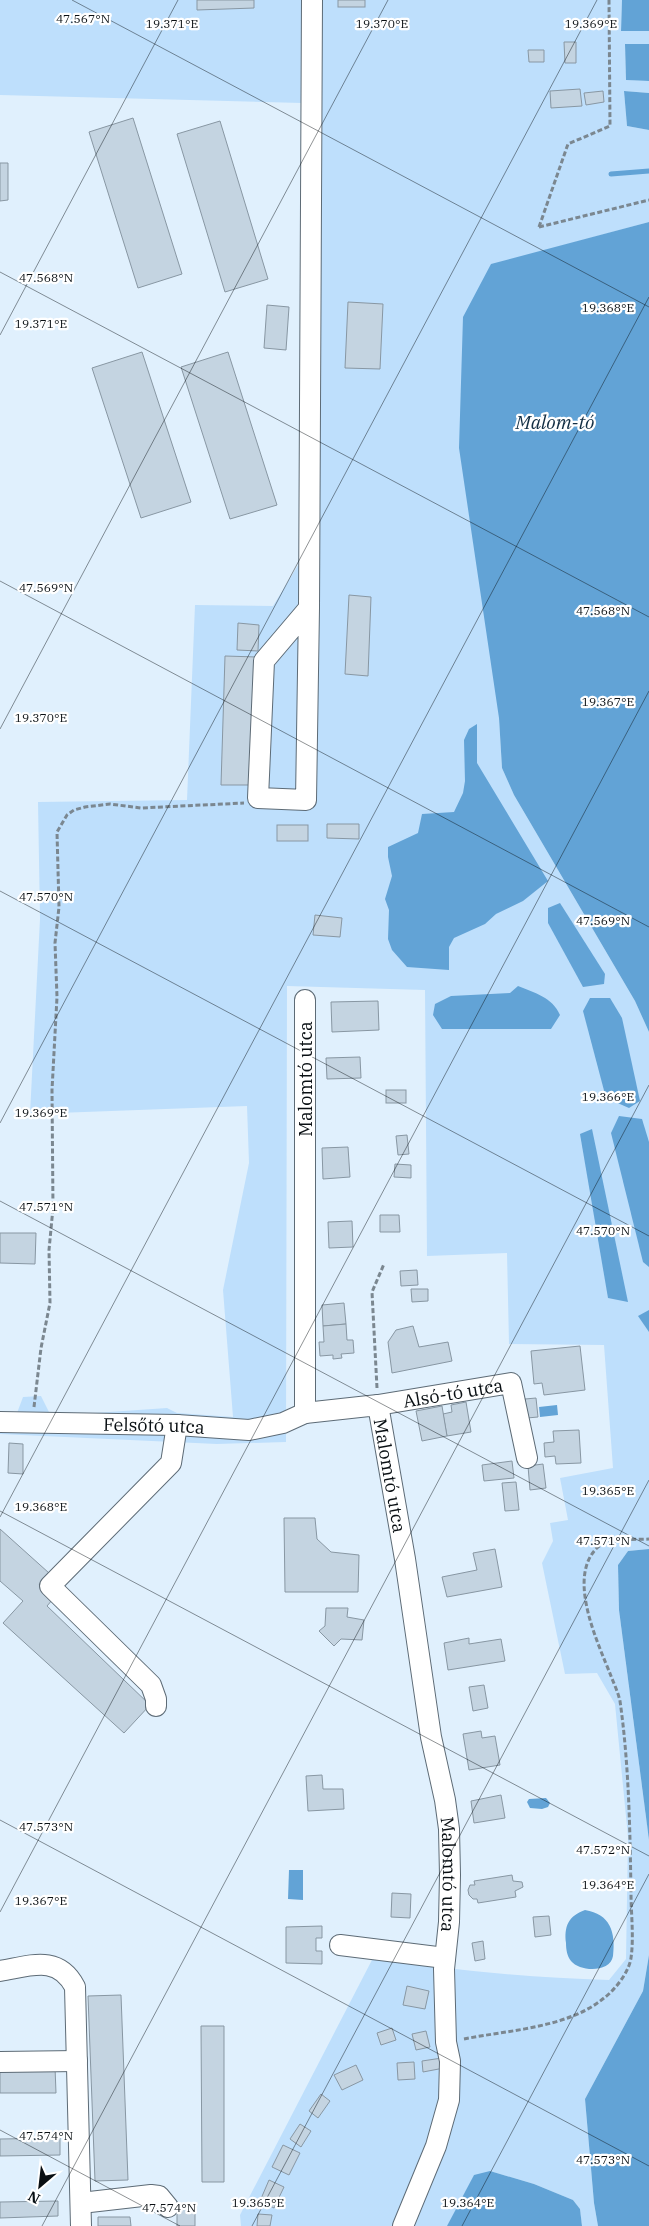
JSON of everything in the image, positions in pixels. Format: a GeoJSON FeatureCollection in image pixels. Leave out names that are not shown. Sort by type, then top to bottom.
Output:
{"type":"FeatureCollection","features":[{"type":"Feature","properties":{"kind":"street"},"geometry":{"type":"LineString","coordinates":[[309,608],[264,661],[258,798],[306,800],[309,608],[312,0]]}},
{"type":"Feature","properties":{"kind":"street","name":"Malomtó utca"},"geometry":{"type":"LineString","coordinates":[[305,1000],[305,1413],[378,1404],[405,1559],[431,1737],[445,1800],[448,1829],[450,1875],[449,1922],[444,1963],[446,2042],[450,2061],[450,2086],[445,2117],[436,2146],[403,2226]]}},
{"type":"Feature","properties":{"kind":"street","name":"Alsó-tó utca"},"geometry":{"type":"LineString","coordinates":[[378,1404],[511,1383],[527,1458]]}},
{"type":"Feature","properties":{"kind":"street","name":"Felsőtó utca"},"geometry":{"type":"LineString","coordinates":[[0,1422],[177,1425],[249,1430],[283,1423],[305,1413]]}},
{"type":"Feature","properties":{"kind":"street"},"geometry":{"type":"LineString","coordinates":[[156,1706],[156,1699],[151,1685],[50,1586],[171,1463],[177,1425]]}},
{"type":"Feature","properties":{"kind":"street"},"geometry":{"type":"LineString","coordinates":[[340,1945],[444,1963]]}},
{"type":"Feature","properties":{"kind":"street"},"geometry":{"type":"LineString","coordinates":[[0,1971],[46,1964],[61,1969],[70,1977],[75,1987],[81,2226]]}},
{"type":"Feature","properties":{"kind":"street"},"geometry":{"type":"LineString","coordinates":[[0,2062],[77,2062]]}},
{"type":"Feature","properties":{"kind":"street"},"geometry":{"type":"LineString","coordinates":[[81,2203],[151,2195],[159,2196],[168,2206]]}},
{"type":"Feature","properties":{"kind":"path"},"geometry":{"type":"LineString","coordinates":[[609,0],[610,126],[568,144],[539,227],[649,200]]}},
{"type":"Feature","properties":{"kind":"path"},"geometry":{"type":"LineString","coordinates":[[34,1396],[50,1303],[49,1250],[53,1208],[52,1090],[57,997],[55,943],[59,907],[57,832],[67,815],[74,810],[85,807],[110,804],[141,808],[238,804],[271,798]]}},
{"type":"Feature","properties":{"kind":"path"},"geometry":{"type":"LineString","coordinates":[[378,1404],[372,1292],[384,1264]]}},
{"type":"Feature","properties":{"kind":"path"},"geometry":{"type":"LineString","coordinates":[[446,2042],[558,2022],[576,2016],[604,1999],[619,1982],[631,1959],[630,1829],[619,1698],[589,1620],[584,1585],[586,1566],[596,1548],[607,1542],[649,1539]]}},
{"type":"Feature","properties":{"kind":"shaded area"},"geometry":{"type":"Polygon","coordinates":[[[0,0],[622,0],[621,31],[649,31],[649,44],[625,44],[626,80],[649,81],[649,93],[624,91],[627,126],[649,130],[649,222],[491,265],[499,718],[502,768],[514,795],[635,1001],[649,1032],[649,1549],[628,1551],[618,1565],[619,1610],[649,1840],[649,1955],[643,1991],[585,2099],[594,2203],[598,2226],[582,2226],[580,2209],[573,2200],[534,2184],[490,2171],[447,2226],[241,2226],[240,2215],[373,1958],[491,1973],[609,1980],[626,1959],[628,1837],[615,1704],[597,1673],[565,1674],[542,1563],[553,1541],[550,1523],[568,1520],[560,1478],[613,1468],[604,1345],[509,1344],[507,1253],[427,1256],[425,990],[287,986],[286,1442],[217,1444],[0,1434],[0,1413],[17,1413],[23,1397],[41,1396],[51,1416],[167,1408],[177,1413],[233,1417],[223,1290],[249,1163],[247,1106],[30,1114],[40,919],[38,802],[187,800],[195,605],[273,606],[300,562],[302,103],[0,95],[0,0]]]}},
{"type":"Feature","properties":{"kind":"water"},"geometry":{"type":"Polygon","coordinates":[[[622,0],[649,0],[649,31],[621,31],[622,0]]]}},
{"type":"Feature","properties":{"kind":"water"},"geometry":{"type":"Polygon","coordinates":[[[625,44],[649,44],[649,81],[626,80],[625,44]]]}},
{"type":"Feature","properties":{"kind":"water"},"geometry":{"type":"Polygon","coordinates":[[[624,91],[649,93],[649,130],[627,126],[624,91]]]}},
{"type":"Feature","properties":{"kind":"water","name":"Malom-tó"},"geometry":{"type":"Polygon","coordinates":[[[649,222],[649,1032],[635,1001],[514,795],[502,768],[499,718],[459,448],[463,317],[491,264],[649,222]]]}},
{"type":"Feature","properties":{"kind":"water"},"geometry":{"type":"Polygon","coordinates":[[[477,724],[477,763],[548,881],[523,901],[496,914],[485,924],[454,938],[449,947],[449,970],[407,967],[392,950],[388,939],[389,910],[385,899],[392,876],[388,847],[418,833],[422,814],[454,812],[463,793],[465,781],[464,740],[469,729],[477,724]]]}},
{"type":"Feature","properties":{"kind":"water"},"geometry":{"type":"Polygon","coordinates":[[[560,903],[605,974],[604,984],[583,987],[548,923],[548,908],[560,903]]]}},
{"type":"Feature","properties":{"kind":"water"},"geometry":{"type":"Polygon","coordinates":[[[518,986],[542,996],[557,1009],[560,1015],[551,1029],[442,1029],[433,1015],[435,1004],[451,996],[510,993],[518,986]]]}},
{"type":"Feature","properties":{"kind":"water"},"geometry":{"type":"Polygon","coordinates":[[[590,998],[610,998],[622,1018],[640,1101],[629,1108],[606,1098],[583,1011],[590,998]]]}},
{"type":"Feature","properties":{"kind":"water"},"geometry":{"type":"Polygon","coordinates":[[[619,1116],[642,1119],[649,1142],[649,1267],[643,1262],[611,1133],[619,1116]]]}},
{"type":"Feature","properties":{"kind":"water"},"geometry":{"type":"Polygon","coordinates":[[[592,1129],[628,1302],[608,1298],[580,1134],[592,1129]]]}},
{"type":"Feature","properties":{"kind":"water"},"geometry":{"type":"Polygon","coordinates":[[[649,1310],[649,1332],[638,1316],[649,1310]]]}},
{"type":"Feature","properties":{"kind":"water"},"geometry":{"type":"Polygon","coordinates":[[[557,1405],[558,1415],[540,1417],[539,1407],[557,1405]]]}},
{"type":"Feature","properties":{"kind":"water"},"geometry":{"type":"Polygon","coordinates":[[[649,1549],[649,1840],[619,1610],[618,1565],[628,1551],[649,1549]]]}},
{"type":"Feature","properties":{"kind":"water"},"geometry":{"type":"Polygon","coordinates":[[[546,1798],[550,1803],[548,1807],[542,1809],[530,1808],[527,1802],[529,1799],[546,1798]]]}},
{"type":"Feature","properties":{"kind":"water"},"geometry":{"type":"Polygon","coordinates":[[[289,1870],[303,1870],[303,1900],[288,1899],[289,1870]]]}},
{"type":"Feature","properties":{"kind":"water"},"geometry":{"type":"Polygon","coordinates":[[[585,1910],[600,1915],[610,1925],[612,1932],[613,1956],[611,1962],[601,1968],[587,1969],[575,1965],[567,1952],[566,1932],[568,1923],[575,1915],[585,1910]]]}},
{"type":"Feature","properties":{"kind":"water"},"geometry":{"type":"Polygon","coordinates":[[[649,1955],[649,2226],[598,2226],[594,2203],[585,2099],[643,1991],[649,1955]]]}},
{"type":"Feature","properties":{"kind":"water"},"geometry":{"type":"Polygon","coordinates":[[[490,2171],[534,2184],[573,2200],[580,2209],[582,2226],[447,2226],[474,2175],[490,2171]]]}},
{"type":"Feature","properties":{"kind":"building"},"geometry":{"type":"Polygon","coordinates":[[[197,0],[254,0],[254,8],[197,10],[197,0]]]}},
{"type":"Feature","properties":{"kind":"building"},"geometry":{"type":"Polygon","coordinates":[[[338,0],[365,0],[365,7],[338,7],[338,0]]]}},
{"type":"Feature","properties":{"kind":"building"},"geometry":{"type":"Polygon","coordinates":[[[564,42],[576,42],[576,63],[565,63],[564,42]]]}},
{"type":"Feature","properties":{"kind":"building"},"geometry":{"type":"Polygon","coordinates":[[[528,50],[544,50],[544,62],[529,62],[528,50]]]}},
{"type":"Feature","properties":{"kind":"building"},"geometry":{"type":"Polygon","coordinates":[[[580,89],[582,106],[551,108],[550,91],[580,89]]]}},
{"type":"Feature","properties":{"kind":"building"},"geometry":{"type":"Polygon","coordinates":[[[603,91],[604,102],[586,105],[584,93],[603,91]]]}},
{"type":"Feature","properties":{"kind":"building"},"geometry":{"type":"Polygon","coordinates":[[[133,118],[182,274],[138,288],[89,132],[133,118]]]}},
{"type":"Feature","properties":{"kind":"building"},"geometry":{"type":"Polygon","coordinates":[[[220,121],[268,279],[225,292],[177,134],[220,121]]]}},
{"type":"Feature","properties":{"kind":"building"},"geometry":{"type":"Polygon","coordinates":[[[0,163],[8,163],[8,200],[0,201],[0,163]]]}},
{"type":"Feature","properties":{"kind":"building"},"geometry":{"type":"Polygon","coordinates":[[[348,302],[383,304],[380,369],[345,368],[348,302]]]}},
{"type":"Feature","properties":{"kind":"building"},"geometry":{"type":"Polygon","coordinates":[[[267,305],[289,307],[286,350],[264,348],[267,305]]]}},
{"type":"Feature","properties":{"kind":"building"},"geometry":{"type":"Polygon","coordinates":[[[142,352],[191,502],[141,518],[92,368],[142,352]]]}},
{"type":"Feature","properties":{"kind":"building"},"geometry":{"type":"Polygon","coordinates":[[[228,352],[277,505],[230,519],[181,367],[228,352]]]}},
{"type":"Feature","properties":{"kind":"building"},"geometry":{"type":"Polygon","coordinates":[[[349,595],[371,597],[368,676],[345,674],[349,595]]]}},
{"type":"Feature","properties":{"kind":"building"},"geometry":{"type":"Polygon","coordinates":[[[238,623],[259,625],[258,651],[237,650],[238,623]]]}},
{"type":"Feature","properties":{"kind":"building"},"geometry":{"type":"Polygon","coordinates":[[[225,656],[257,657],[254,785],[221,785],[225,656]]]}},
{"type":"Feature","properties":{"kind":"building"},"geometry":{"type":"Polygon","coordinates":[[[327,824],[359,824],[359,839],[327,838],[327,824]]]}},
{"type":"Feature","properties":{"kind":"building"},"geometry":{"type":"Polygon","coordinates":[[[277,825],[308,825],[308,841],[277,841],[277,825]]]}},
{"type":"Feature","properties":{"kind":"building"},"geometry":{"type":"Polygon","coordinates":[[[315,915],[342,918],[340,937],[313,935],[315,915]]]}},
{"type":"Feature","properties":{"kind":"building"},"geometry":{"type":"Polygon","coordinates":[[[378,1001],[379,1030],[332,1032],[331,1002],[378,1001]]]}},
{"type":"Feature","properties":{"kind":"building"},"geometry":{"type":"Polygon","coordinates":[[[360,1057],[361,1078],[327,1079],[326,1058],[360,1057]]]}},
{"type":"Feature","properties":{"kind":"building"},"geometry":{"type":"Polygon","coordinates":[[[386,1090],[406,1090],[406,1103],[386,1103],[386,1090]]]}},
{"type":"Feature","properties":{"kind":"building"},"geometry":{"type":"Polygon","coordinates":[[[407,1135],[409,1154],[398,1155],[396,1136],[407,1135]]]}},
{"type":"Feature","properties":{"kind":"building"},"geometry":{"type":"Polygon","coordinates":[[[348,1147],[350,1177],[323,1179],[322,1148],[348,1147]]]}},
{"type":"Feature","properties":{"kind":"building"},"geometry":{"type":"Polygon","coordinates":[[[395,1164],[411,1165],[411,1178],[394,1177],[395,1164]]]}},
{"type":"Feature","properties":{"kind":"building"},"geometry":{"type":"Polygon","coordinates":[[[380,1215],[399,1215],[400,1232],[380,1232],[380,1215]]]}},
{"type":"Feature","properties":{"kind":"building"},"geometry":{"type":"Polygon","coordinates":[[[352,1221],[353,1247],[329,1248],[328,1222],[352,1221]]]}},
{"type":"Feature","properties":{"kind":"building"},"geometry":{"type":"Polygon","coordinates":[[[0,1233],[36,1233],[35,1264],[0,1263],[0,1233]]]}},
{"type":"Feature","properties":{"kind":"building"},"geometry":{"type":"Polygon","coordinates":[[[417,1270],[418,1285],[401,1286],[400,1271],[417,1270]]]}},
{"type":"Feature","properties":{"kind":"building"},"geometry":{"type":"Polygon","coordinates":[[[411,1289],[428,1289],[428,1301],[412,1302],[411,1289]]]}},
{"type":"Feature","properties":{"kind":"building"},"geometry":{"type":"Polygon","coordinates":[[[344,1303],[346,1324],[323,1326],[322,1305],[344,1303]]]}},
{"type":"Feature","properties":{"kind":"building"},"geometry":{"type":"Polygon","coordinates":[[[346,1324],[347,1340],[353,1340],[354,1353],[341,1354],[342,1358],[333,1359],[333,1355],[320,1356],[319,1342],[324,1342],[323,1326],[346,1324]]]}},
{"type":"Feature","properties":{"kind":"building"},"geometry":{"type":"Polygon","coordinates":[[[413,1326],[419,1347],[448,1342],[452,1361],[392,1373],[388,1342],[396,1330],[413,1326]]]}},
{"type":"Feature","properties":{"kind":"building"},"geometry":{"type":"Polygon","coordinates":[[[580,1346],[585,1390],[544,1395],[542,1383],[534,1384],[531,1351],[580,1346]]]}},
{"type":"Feature","properties":{"kind":"building"},"geometry":{"type":"Polygon","coordinates":[[[536,1398],[538,1417],[527,1418],[525,1399],[536,1398]]]}},
{"type":"Feature","properties":{"kind":"building"},"geometry":{"type":"Polygon","coordinates":[[[466,1402],[471,1432],[447,1436],[443,1414],[452,1412],[451,1405],[466,1402]]]}},
{"type":"Feature","properties":{"kind":"building"},"geometry":{"type":"Polygon","coordinates":[[[442,1406],[447,1436],[422,1441],[416,1411],[442,1406]]]}},
{"type":"Feature","properties":{"kind":"building"},"geometry":{"type":"Polygon","coordinates":[[[579,1430],[581,1463],[556,1464],[555,1456],[545,1457],[544,1443],[554,1442],[553,1431],[579,1430]]]}},
{"type":"Feature","properties":{"kind":"building"},"geometry":{"type":"Polygon","coordinates":[[[9,1443],[23,1444],[23,1474],[8,1473],[9,1443]]]}},
{"type":"Feature","properties":{"kind":"building"},"geometry":{"type":"Polygon","coordinates":[[[512,1461],[514,1478],[484,1481],[482,1465],[512,1461]]]}},
{"type":"Feature","properties":{"kind":"building"},"geometry":{"type":"Polygon","coordinates":[[[543,1464],[546,1488],[530,1490],[528,1466],[543,1464]]]}},
{"type":"Feature","properties":{"kind":"building"},"geometry":{"type":"Polygon","coordinates":[[[516,1482],[519,1510],[505,1511],[502,1483],[516,1482]]]}},
{"type":"Feature","properties":{"kind":"building"},"geometry":{"type":"Polygon","coordinates":[[[284,1518],[315,1518],[317,1539],[331,1552],[359,1555],[358,1592],[285,1592],[284,1518]]]}},
{"type":"Feature","properties":{"kind":"building"},"geometry":{"type":"Polygon","coordinates":[[[0,1529],[49,1573],[39,1585],[53,1599],[47,1606],[150,1705],[124,1733],[3,1623],[23,1601],[0,1581],[0,1529]]]}},
{"type":"Feature","properties":{"kind":"building"},"geometry":{"type":"Polygon","coordinates":[[[495,1549],[502,1587],[447,1597],[442,1577],[477,1570],[473,1553],[495,1549]]]}},
{"type":"Feature","properties":{"kind":"building"},"geometry":{"type":"Polygon","coordinates":[[[326,1608],[348,1608],[347,1617],[364,1620],[362,1640],[341,1639],[334,1646],[319,1631],[325,1626],[326,1608]]]}},
{"type":"Feature","properties":{"kind":"building"},"geometry":{"type":"Polygon","coordinates":[[[469,1638],[469,1644],[501,1639],[505,1661],[448,1670],[444,1643],[469,1638]]]}},
{"type":"Feature","properties":{"kind":"building"},"geometry":{"type":"Polygon","coordinates":[[[484,1685],[488,1708],[473,1711],[469,1687],[484,1685]]]}},
{"type":"Feature","properties":{"kind":"building"},"geometry":{"type":"Polygon","coordinates":[[[481,1731],[482,1738],[495,1736],[500,1765],[469,1770],[463,1734],[481,1731]]]}},
{"type":"Feature","properties":{"kind":"building"},"geometry":{"type":"Polygon","coordinates":[[[322,1775],[323,1789],[343,1789],[344,1809],[308,1811],[306,1776],[322,1775]]]}},
{"type":"Feature","properties":{"kind":"building"},"geometry":{"type":"Polygon","coordinates":[[[501,1795],[505,1818],[474,1823],[471,1801],[501,1795]]]}},
{"type":"Feature","properties":{"kind":"building"},"geometry":{"type":"Polygon","coordinates":[[[512,1875],[513,1881],[522,1882],[523,1887],[515,1891],[516,1897],[478,1903],[477,1899],[473,1899],[469,1895],[468,1890],[470,1885],[475,1885],[474,1881],[512,1875]]]}},
{"type":"Feature","properties":{"kind":"building"},"geometry":{"type":"Polygon","coordinates":[[[392,1893],[411,1894],[410,1918],[391,1917],[392,1893]]]}},
{"type":"Feature","properties":{"kind":"building"},"geometry":{"type":"Polygon","coordinates":[[[549,1916],[551,1935],[535,1937],[533,1917],[549,1916]]]}},
{"type":"Feature","properties":{"kind":"building"},"geometry":{"type":"Polygon","coordinates":[[[322,1926],[322,1938],[316,1938],[316,1951],[322,1951],[322,1964],[286,1963],[286,1927],[322,1926]]]}},
{"type":"Feature","properties":{"kind":"building"},"geometry":{"type":"Polygon","coordinates":[[[483,1941],[485,1959],[475,1961],[472,1943],[483,1941]]]}},
{"type":"Feature","properties":{"kind":"building"},"geometry":{"type":"Polygon","coordinates":[[[407,1986],[429,1991],[425,2009],[403,2005],[407,1986]]]}},
{"type":"Feature","properties":{"kind":"building"},"geometry":{"type":"Polygon","coordinates":[[[121,1995],[128,2180],[95,2181],[88,1996],[121,1995]]]}},
{"type":"Feature","properties":{"kind":"building"},"geometry":{"type":"Polygon","coordinates":[[[201,2026],[224,2026],[224,2182],[202,2182],[201,2026]]]}},
{"type":"Feature","properties":{"kind":"building"},"geometry":{"type":"Polygon","coordinates":[[[392,2028],[396,2040],[381,2045],[377,2033],[392,2028]]]}},
{"type":"Feature","properties":{"kind":"building"},"geometry":{"type":"Polygon","coordinates":[[[426,2031],[430,2047],[416,2050],[412,2034],[426,2031]]]}},
{"type":"Feature","properties":{"kind":"building"},"geometry":{"type":"Polygon","coordinates":[[[442,2058],[444,2068],[423,2072],[422,2061],[442,2058]]]}},
{"type":"Feature","properties":{"kind":"building"},"geometry":{"type":"Polygon","coordinates":[[[414,2062],[415,2079],[398,2080],[397,2063],[414,2062]]]}},
{"type":"Feature","properties":{"kind":"building"},"geometry":{"type":"Polygon","coordinates":[[[356,2065],[363,2080],[342,2090],[334,2075],[356,2065]]]}},
{"type":"Feature","properties":{"kind":"building"},"geometry":{"type":"Polygon","coordinates":[[[55,2067],[56,2093],[0,2093],[0,2068],[55,2067]]]}},
{"type":"Feature","properties":{"kind":"building"},"geometry":{"type":"Polygon","coordinates":[[[321,2094],[330,2101],[318,2118],[309,2111],[321,2094]]]}},
{"type":"Feature","properties":{"kind":"building"},"geometry":{"type":"Polygon","coordinates":[[[300,2124],[311,2131],[301,2147],[290,2139],[300,2124]]]}},
{"type":"Feature","properties":{"kind":"building"},"geometry":{"type":"Polygon","coordinates":[[[60,2138],[60,2155],[0,2156],[0,2139],[60,2138]]]}},
{"type":"Feature","properties":{"kind":"building"},"geometry":{"type":"Polygon","coordinates":[[[283,2145],[300,2153],[289,2175],[272,2167],[283,2145]]]}},
{"type":"Feature","properties":{"kind":"building"},"geometry":{"type":"Polygon","coordinates":[[[269,2180],[284,2187],[274,2208],[260,2201],[269,2180]]]}},
{"type":"Feature","properties":{"kind":"building"},"geometry":{"type":"Polygon","coordinates":[[[58,2201],[58,2216],[0,2218],[0,2202],[58,2201]]]}},
{"type":"Feature","properties":{"kind":"building"},"geometry":{"type":"Polygon","coordinates":[[[177,2207],[195,2207],[195,2226],[177,2226],[177,2207]]]}},
{"type":"Feature","properties":{"kind":"building"},"geometry":{"type":"Polygon","coordinates":[[[258,2214],[272,2215],[270,2226],[257,2226],[258,2214]]]}},
{"type":"Feature","properties":{"kind":"building"},"geometry":{"type":"Polygon","coordinates":[[[98,2217],[130,2217],[131,2226],[98,2226],[98,2217]]]}},
{"type":"Feature","properties":{"kind":"waterway"},"geometry":{"type":"LineString","coordinates":[[611,174],[649,171]]}}]}
